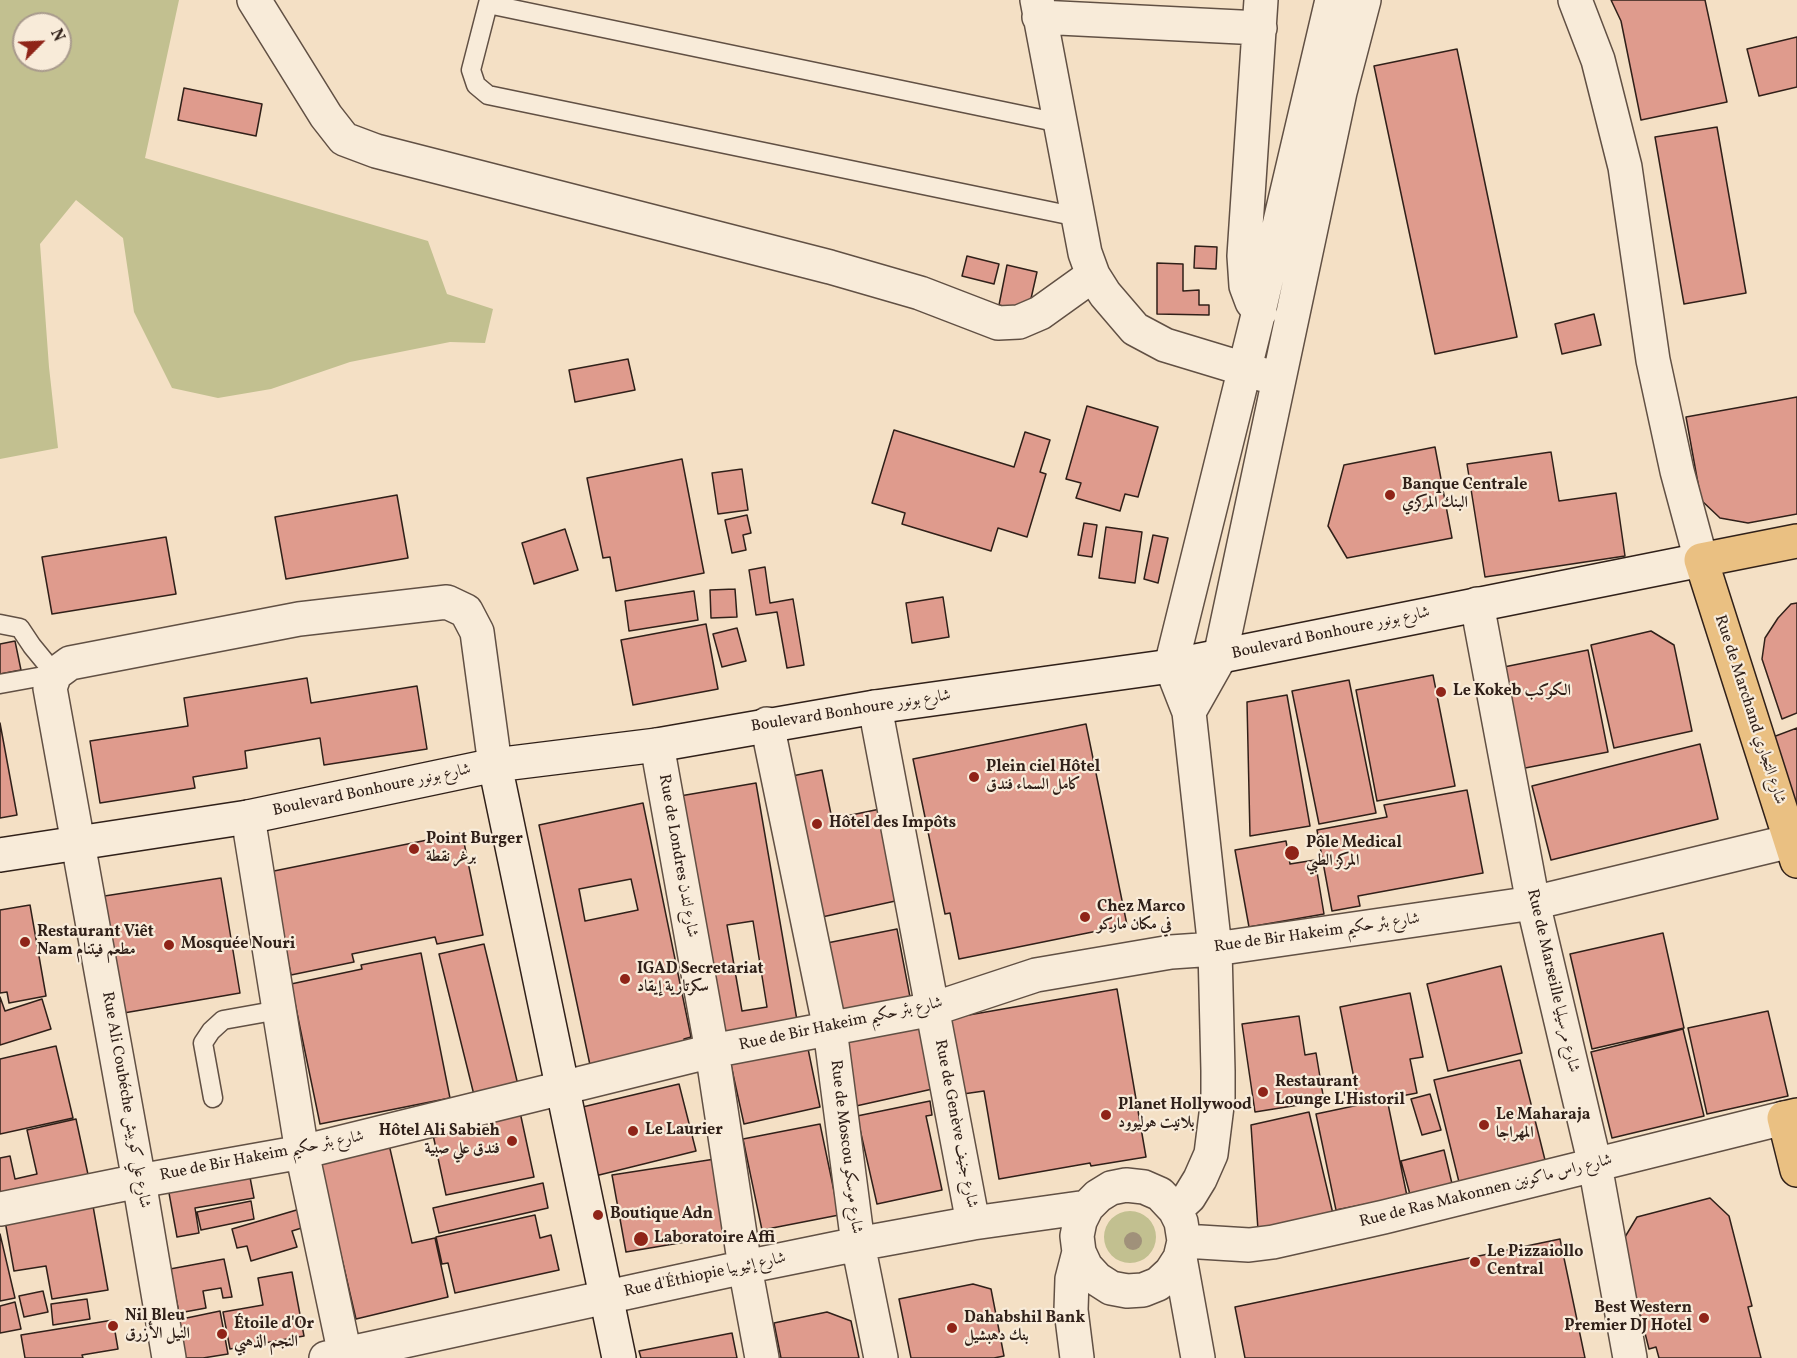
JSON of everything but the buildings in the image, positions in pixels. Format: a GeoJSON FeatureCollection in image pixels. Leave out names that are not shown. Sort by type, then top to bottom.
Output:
{"type":"FeatureCollection","features":[{"type":"Feature","properties":{"kind":"main road"},"geometry":{"type":"LineString","coordinates":[[1701,560],[1797,541]]}},
{"type":"Feature","properties":{"kind":"main road","name":"Rue de Marchand شارع التجاري"},"geometry":{"type":"LineString","coordinates":[[1701,560],[1794,851]]}},
{"type":"Feature","properties":{"kind":"main road"},"geometry":{"type":"LineString","coordinates":[[1791,1117],[1797,1170]]}},
{"type":"Feature","properties":{"kind":"street"},"geometry":{"type":"LineString","coordinates":[[254,0],[326,116],[344,139],[375,151],[830,267],[920,293],[998,323],[1019,322],[1040,313],[1093,275]]}},
{"type":"Feature","properties":{"kind":"street"},"geometry":{"type":"LineString","coordinates":[[1175,1210],[1189,1197],[1211,1154],[1218,1098],[1215,950],[1189,712],[1171,666],[1259,311],[1332,0]]}},
{"type":"Feature","properties":{"kind":"street"},"geometry":{"type":"LineString","coordinates":[[1189,712],[1220,657],[1340,92],[1364,0]]}},
{"type":"Feature","properties":{"kind":"street"},"geometry":{"type":"LineString","coordinates":[[1575,0],[1598,60],[1625,167],[1653,360],[1677,471],[1701,560]]}},
{"type":"Feature","properties":{"kind":"street"},"geometry":{"type":"LineString","coordinates":[[1278,380],[1165,345],[1136,329],[1105,294],[1093,275],[1085,253],[1038,8],[1261,14],[1244,256],[1246,286],[1252,302],[1259,311],[1289,330]]}},
{"type":"Feature","properties":{"kind":"street","name":"Boulevard Bonhoure شارع بونور"},"geometry":{"type":"LineString","coordinates":[[0,855],[248,817],[495,765],[657,745],[875,707],[1171,666],[1701,560]]}},
{"type":"Feature","properties":{"kind":"street"},"geometry":{"type":"LineString","coordinates":[[55,674],[70,663],[299,619],[447,602],[465,611],[477,632],[495,765],[619,1358]]}},
{"type":"Feature","properties":{"kind":"street","name":"Rue de Marseille شارع مرسيليا"},"geometry":{"type":"LineString","coordinates":[[1478,603],[1533,903],[1595,1166],[1630,1358]]}},
{"type":"Feature","properties":{"kind":"street","name":"Rue Ali Coubéche شارع علي كوبيش"},"geometry":{"type":"LineString","coordinates":[[55,674],[50,688],[169,1358]]}},
{"type":"Feature","properties":{"kind":"street","name":"Rue de Genève شارع جنيف"},"geometry":{"type":"LineString","coordinates":[[875,707],[973,1223]]}},
{"type":"Feature","properties":{"kind":"street","name":"Rue de Moscou شارع موسكو"},"geometry":{"type":"LineString","coordinates":[[767,724],[830,1029],[858,1244],[881,1358]]}},
{"type":"Feature","properties":{"kind":"street","name":"Rue de Londres شارع لندن"},"geometry":{"type":"LineString","coordinates":[[657,745],[712,1051],[762,1358]]}},
{"type":"Feature","properties":{"kind":"street"},"geometry":{"type":"LineString","coordinates":[[248,817],[336,1356]]}},
{"type":"Feature","properties":{"kind":"street","name":"Rue de Bir Hakeim شارع بئر حكيم"},"geometry":{"type":"LineString","coordinates":[[0,1209],[139,1180],[302,1152],[712,1051],[933,1009],[1036,975],[1171,952],[1215,950],[1533,903],[1794,851]]}},
{"type":"Feature","properties":{"kind":"street","name":"Rue de Ras Makonnen شارع راس ماكونين"},"geometry":{"type":"LineString","coordinates":[[1182,1249],[1273,1242],[1791,1117]]}},
{"type":"Feature","properties":{"kind":"street"},"geometry":{"type":"LineString","coordinates":[[1182,1249],[1172,1272],[1158,1284],[1143,1290],[1127,1291],[1111,1288],[1097,1279],[1086,1267],[1079,1252],[1077,1236],[1080,1221],[1087,1208],[1098,1196],[1111,1188],[1126,1185],[1144,1187],[1160,1194],[1175,1210],[1181,1222],[1182,1249],[1198,1358]]}},
{"type":"Feature","properties":{"kind":"street","name":"Rue d'Éthiopie شارع إثيوبيا"},"geometry":{"type":"LineString","coordinates":[[336,1356],[858,1244],[973,1223],[1087,1208]]}},
{"type":"Feature","properties":{"kind":"street"},"geometry":{"type":"LineString","coordinates":[[1077,1358],[1071,1310],[1072,1279],[1079,1252]]}},
{"type":"Feature","properties":{"kind":"lane"},"geometry":{"type":"LineString","coordinates":[[1060,123],[488,2],[471,70],[476,85],[488,95],[1078,217]]}},
{"type":"Feature","properties":{"kind":"lane"},"geometry":{"type":"LineString","coordinates":[[0,624],[20,628],[55,674],[0,684]]}},
{"type":"Feature","properties":{"kind":"lane"},"geometry":{"type":"LineString","coordinates":[[213,1098],[203,1043],[211,1031],[224,1020],[279,1010]]}},
{"type":"Feature","properties":{"kind":"shaded area"},"geometry":{"type":"Polygon","coordinates":[[[0,0],[179,0],[145,158],[428,241],[447,294],[493,309],[485,343],[450,342],[350,362],[271,389],[218,398],[172,388],[134,312],[123,238],[76,200],[40,244],[49,367],[58,448],[0,459],[0,0]]]}},
{"type":"Feature","properties":{"kind":"shaded area"},"geometry":{"type":"Polygon","coordinates":[[[1130,1211],[1140,1213],[1148,1219],[1154,1227],[1156,1237],[1154,1247],[1148,1255],[1140,1261],[1130,1263],[1120,1261],[1112,1255],[1106,1247],[1104,1237],[1106,1227],[1112,1219],[1120,1213],[1130,1211]]]}},
{"type":"Feature","properties":{"kind":"place","name":"Banque Centrale البنك المركزي"},"geometry":{"type":"Point","coordinates":[1390,495]}},
{"type":"Feature","properties":{"kind":"place","name":"Le Kokeb الكوكب"},"geometry":{"type":"Point","coordinates":[1441,692]}},
{"type":"Feature","properties":{"kind":"place","name":"Plein ciel Hôtel كامل السماء فندق"},"geometry":{"type":"Point","coordinates":[974,777]}},
{"type":"Feature","properties":{"kind":"place","name":"Hôtel des Impôts"},"geometry":{"type":"Point","coordinates":[817,824]}},
{"type":"Feature","properties":{"kind":"place","name":"Point Burger برغر نقطة"},"geometry":{"type":"Point","coordinates":[414,849]}},
{"type":"Feature","properties":{"kind":"place","name":"Pôle Medical المركز الطبي"},"geometry":{"type":"Point","coordinates":[1292,853]}},
{"type":"Feature","properties":{"kind":"place","name":"Chez Marco في مكان ماركو"},"geometry":{"type":"Point","coordinates":[1085,917]}},
{"type":"Feature","properties":{"kind":"place","name":"Restaurant Viêt Nam مطعم فيتنام"},"geometry":{"type":"Point","coordinates":[25,942]}},
{"type":"Feature","properties":{"kind":"place","name":"Mosquée Nouri"},"geometry":{"type":"Point","coordinates":[169,945]}},
{"type":"Feature","properties":{"kind":"place","name":"IGAD Secretariat سكرتارية إيقاد"},"geometry":{"type":"Point","coordinates":[625,979]}},
{"type":"Feature","properties":{"kind":"place","name":"Restaurant Lounge L'Historil"},"geometry":{"type":"Point","coordinates":[1263,1092]}},
{"type":"Feature","properties":{"kind":"place","name":"Planet Hollywood بلانيت هوليوود"},"geometry":{"type":"Point","coordinates":[1106,1115]}},
{"type":"Feature","properties":{"kind":"place","name":"Le Maharaja المهراجا"},"geometry":{"type":"Point","coordinates":[1484,1125]}},
{"type":"Feature","properties":{"kind":"place","name":"Le Laurier"},"geometry":{"type":"Point","coordinates":[633,1131]}},
{"type":"Feature","properties":{"kind":"place","name":"Hôtel Ali Sabieh فندق علي صبية"},"geometry":{"type":"Point","coordinates":[512,1141]}},
{"type":"Feature","properties":{"kind":"place","name":"Boutique Adn"},"geometry":{"type":"Point","coordinates":[598,1215]}},
{"type":"Feature","properties":{"kind":"place","name":"Laboratoire Affi"},"geometry":{"type":"Point","coordinates":[641,1239]}},
{"type":"Feature","properties":{"kind":"place","name":"Le Pizzaiollo Central"},"geometry":{"type":"Point","coordinates":[1475,1262]}},
{"type":"Feature","properties":{"kind":"place","name":"Best Western Premier DJ Hotel"},"geometry":{"type":"Point","coordinates":[1704,1318]}},
{"type":"Feature","properties":{"kind":"place","name":"Nil Bleu النيل الأزرق"},"geometry":{"type":"Point","coordinates":[113,1326]}},
{"type":"Feature","properties":{"kind":"place","name":"Dahabshil Bank بنك دهبشيل"},"geometry":{"type":"Point","coordinates":[952,1328]}},
{"type":"Feature","properties":{"kind":"place","name":"Étoile d'Or النجم الذهبي"},"geometry":{"type":"Point","coordinates":[222,1334]}}]}
